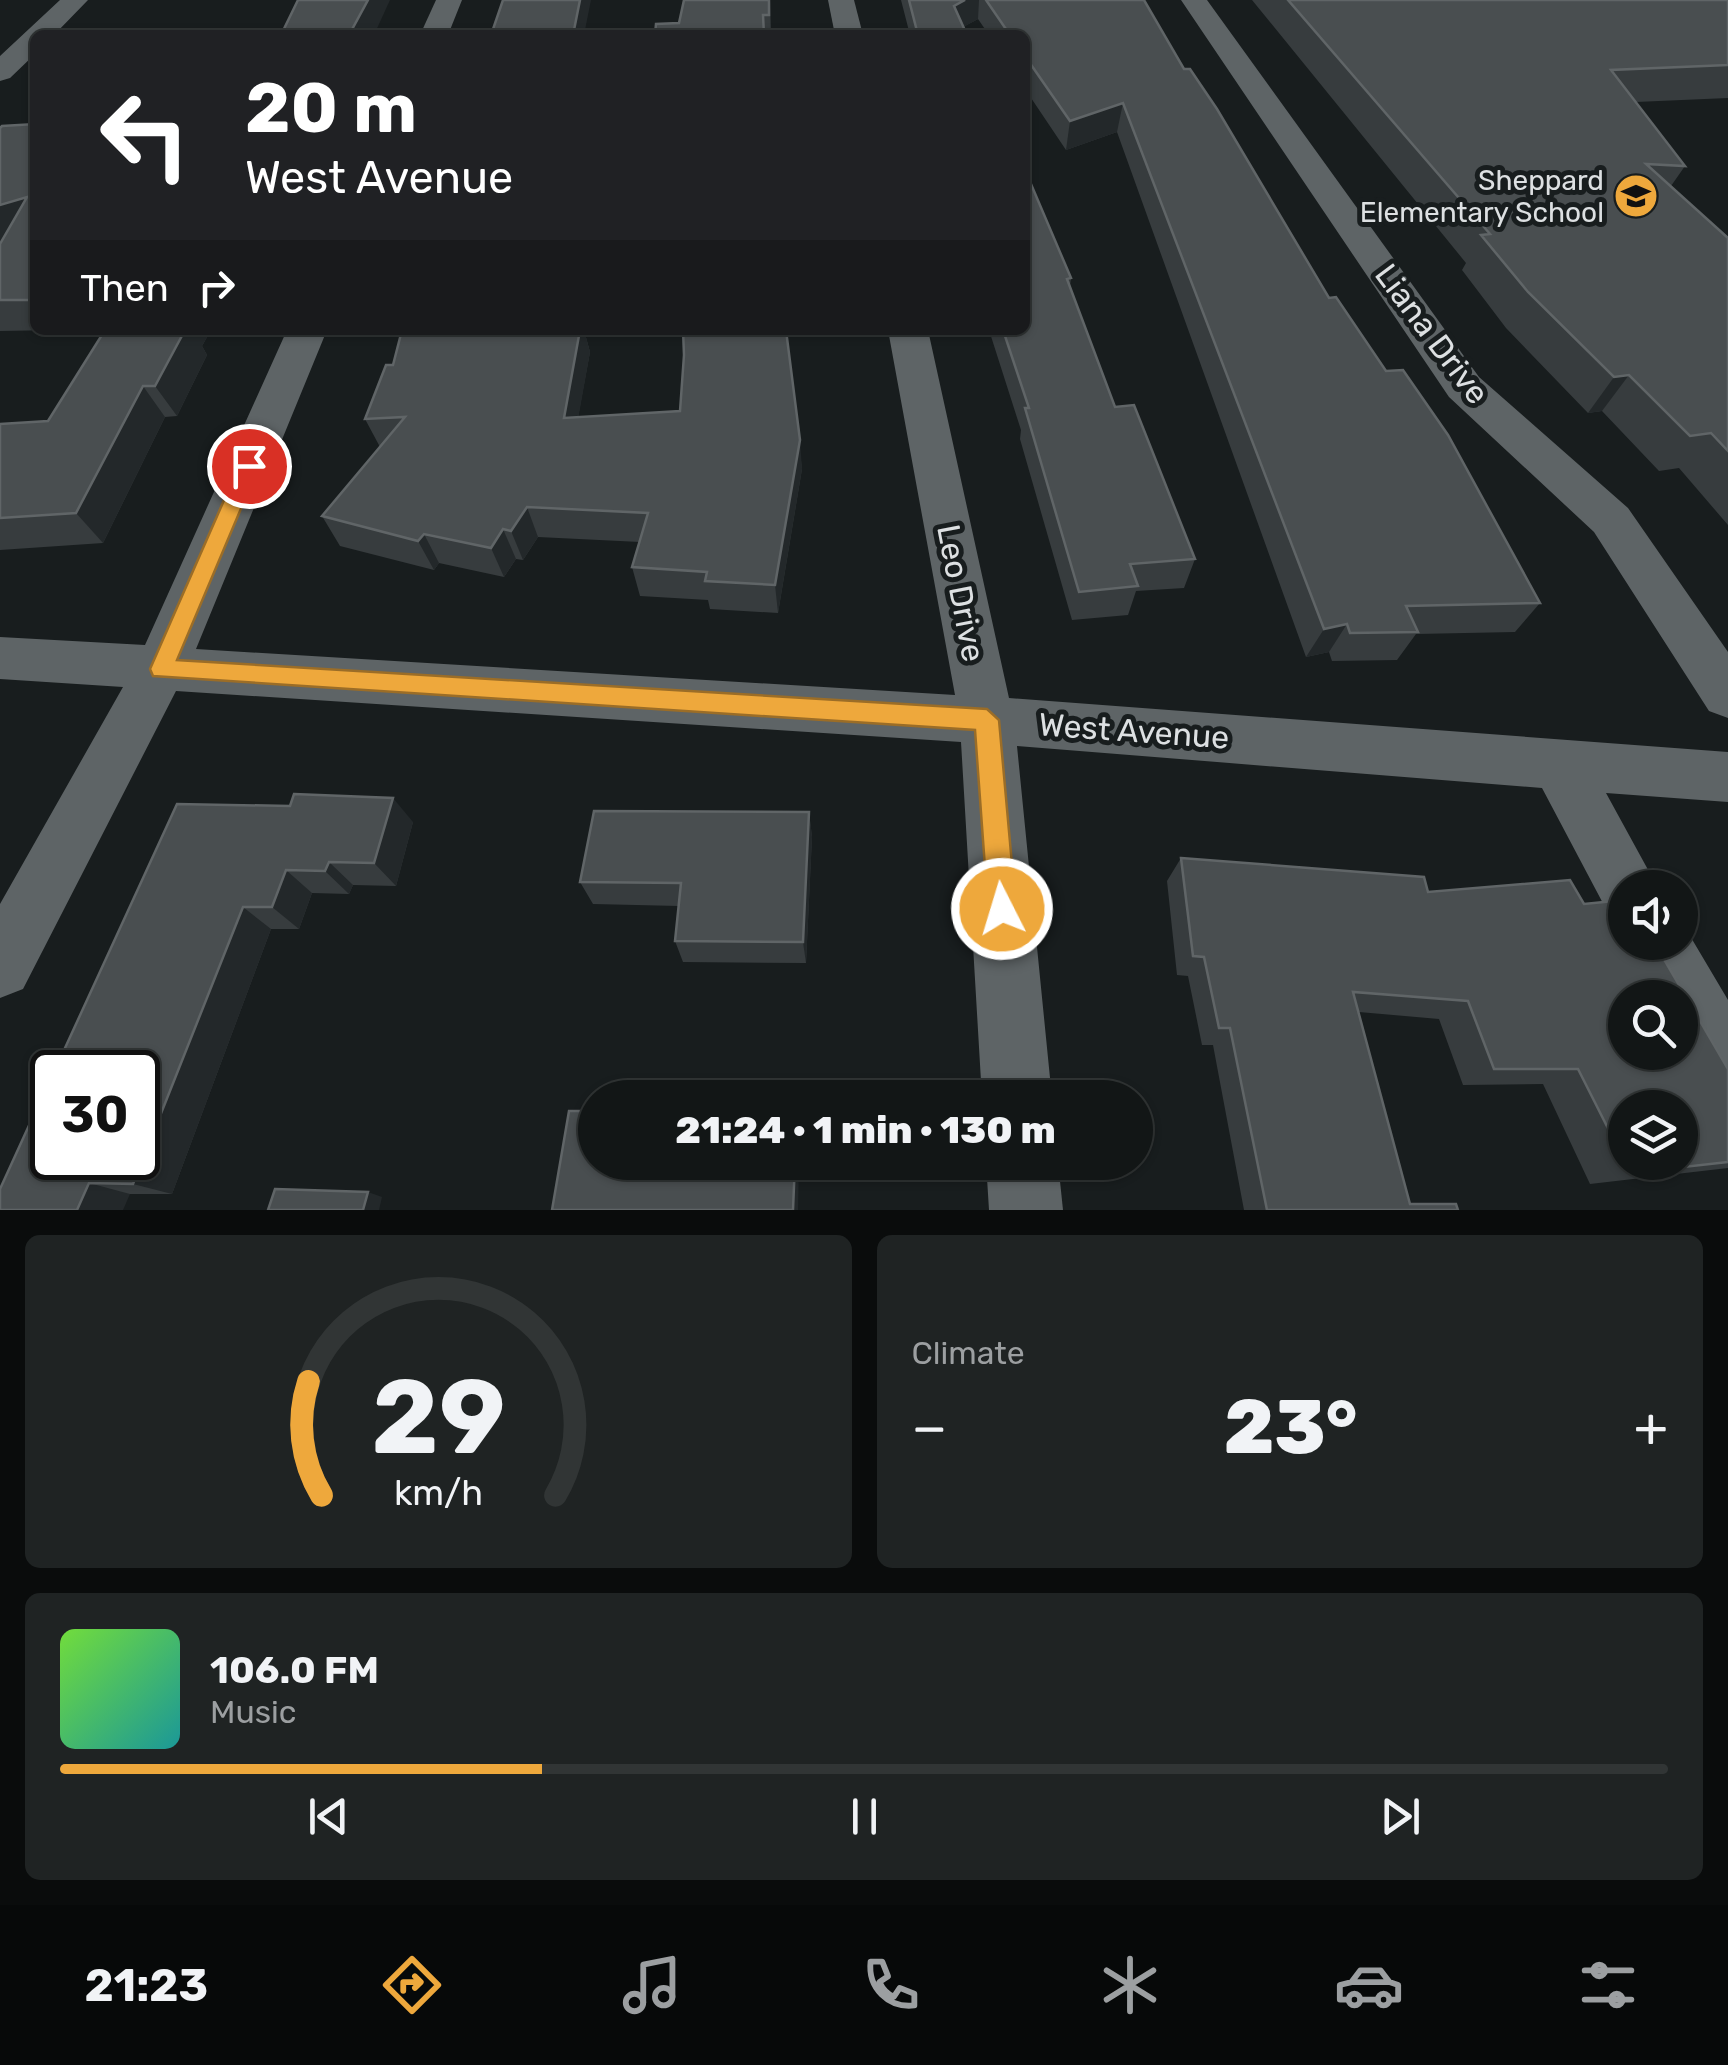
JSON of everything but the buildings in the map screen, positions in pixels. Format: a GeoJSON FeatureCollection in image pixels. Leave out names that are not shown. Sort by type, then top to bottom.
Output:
{"type":"FeatureCollection","features":[{"type":"Feature","properties":{"kind":"street"},"geometry":{"type":"LineString","coordinates":[[44,30],[75,0]]}},
{"type":"Feature","properties":{"kind":"street"},"geometry":{"type":"LineString","coordinates":[[436,30],[450,0]]}},
{"type":"Feature","properties":{"kind":"street"},"geometry":{"type":"LineString","coordinates":[[842,0],[847,30]]}},
{"type":"Feature","properties":{"kind":"street","name":"Liana Drive"},"geometry":{"type":"LineString","coordinates":[[1194,0],[1464,387],[1611,520],[1728,695]]}},
{"type":"Feature","properties":{"kind":"street"},"geometry":{"type":"LineString","coordinates":[[0,72],[30,44]]}},
{"type":"Feature","properties":{"kind":"street"},"geometry":{"type":"LineString","coordinates":[[0,966],[162,669],[305,335]]}},
{"type":"Feature","properties":{"kind":"street","name":"Leo Drive"},"geometry":{"type":"LineString","coordinates":[[909,335],[987,720],[1016,1080]]}},
{"type":"Feature","properties":{"kind":"street","name":"West Avenue"},"geometry":{"type":"LineString","coordinates":[[0,658],[987,720],[1728,777]]}},
{"type":"Feature","properties":{"kind":"street"},"geometry":{"type":"LineString","coordinates":[[1559,764],[1618,870]]}},
{"type":"Feature","properties":{"kind":"street"},"geometry":{"type":"LineString","coordinates":[[1669,960],[1728,1066]]}},
{"type":"Feature","properties":{"kind":"street"},"geometry":{"type":"LineString","coordinates":[[1024,1180],[1026,1210]]}},
{"type":"Feature","properties":{"kind":"place","name":"Sheppard Elementary School"},"geometry":{"type":"Point","coordinates":[1636,196]}},
{"type":"Feature","properties":{"kind":"route"},"geometry":{"type":"LineString","coordinates":[[249,466],[162,669],[987,720],[1002,909]]}}]}
